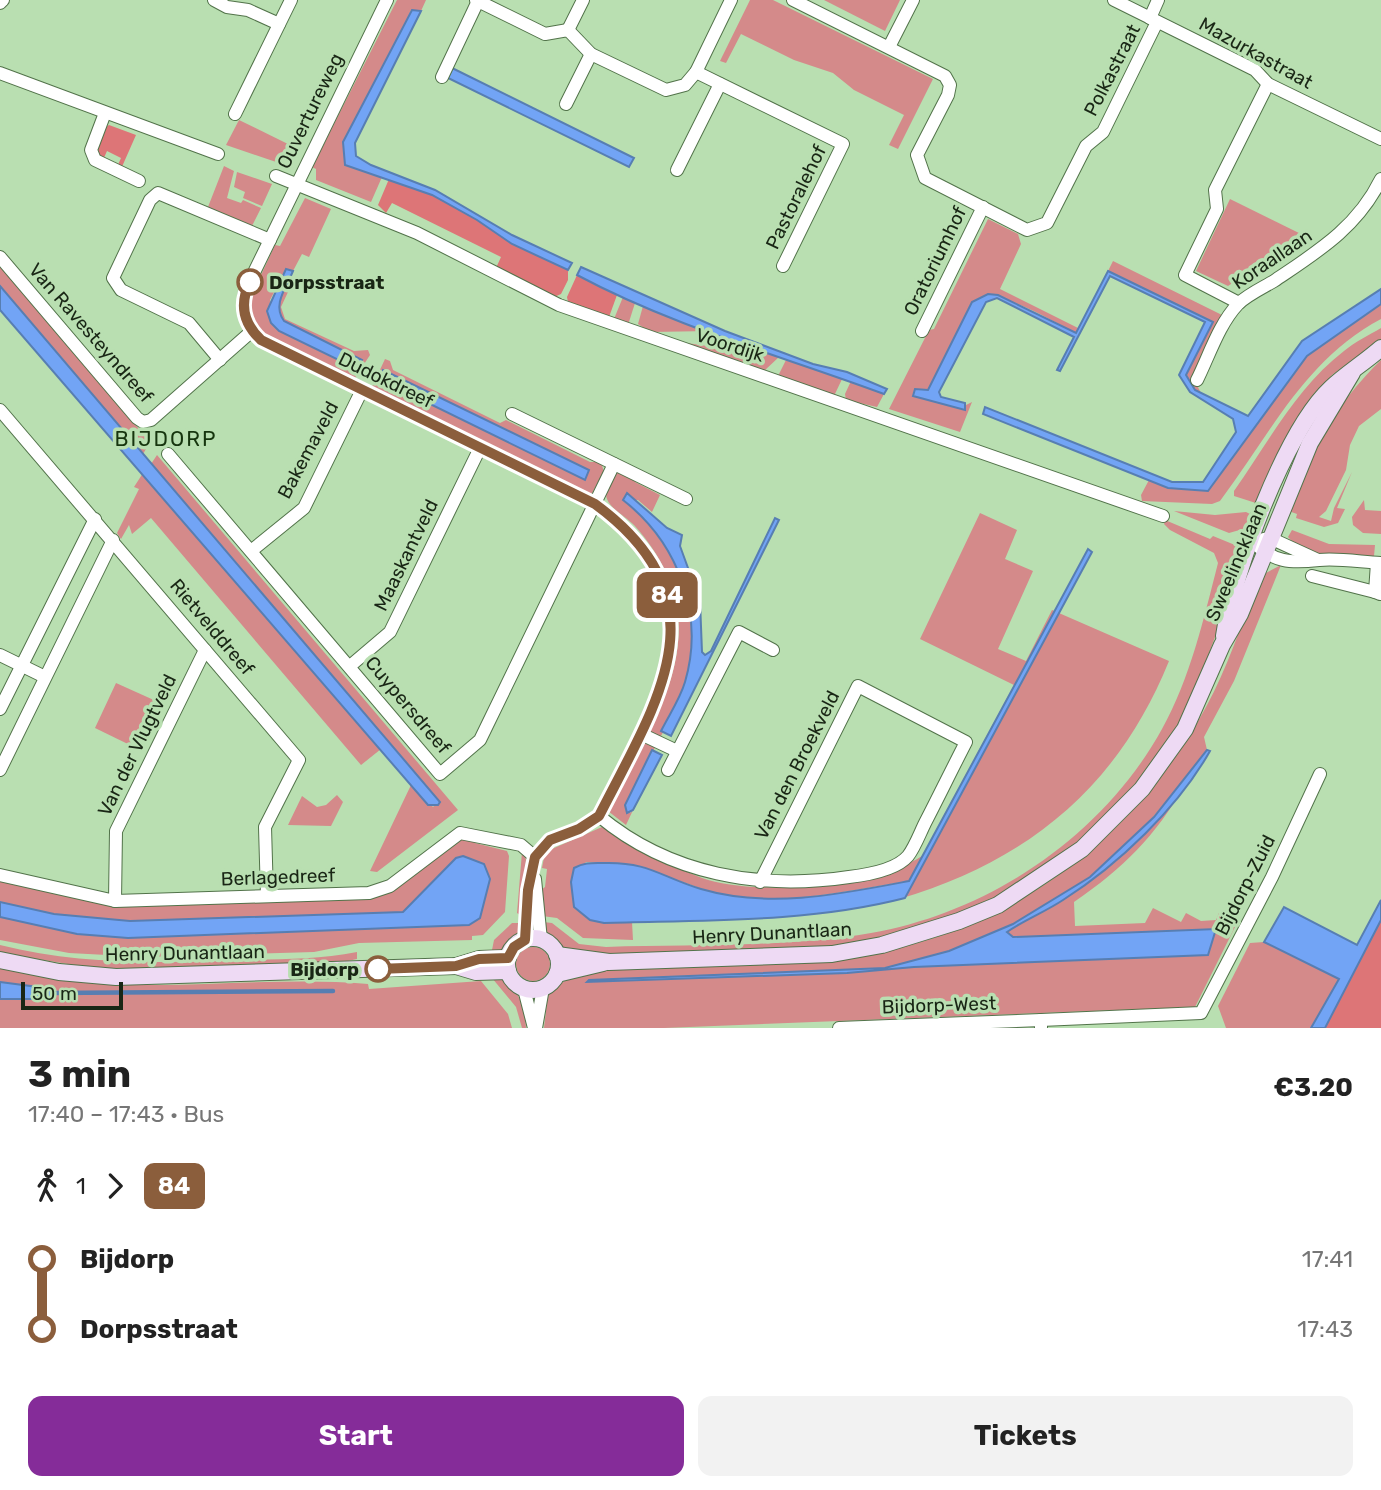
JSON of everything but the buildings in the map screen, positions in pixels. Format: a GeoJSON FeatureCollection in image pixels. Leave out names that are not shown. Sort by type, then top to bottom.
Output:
{"type":"FeatureCollection","features":[{"type":"Feature","properties":{"kind":"main road","name":"Sweelincklaan"},"geometry":{"type":"LineString","coordinates":[[1222,645],[1228,609],[1252,541],[1296,436],[1332,387],[1381,348]]}},
{"type":"Feature","properties":{"kind":"main road","name":"Sweelincklaan"},"geometry":{"type":"LineString","coordinates":[[1222,645],[1240,614],[1310,443],[1352,373]]}},
{"type":"Feature","properties":{"kind":"main road","name":"Henry Dunantlaan"},"geometry":{"type":"LineString","coordinates":[[609,962],[832,954],[919,934],[998,905],[1082,849],[1142,789],[1185,729],[1222,645]]}},
{"type":"Feature","properties":{"kind":"main road"},"geometry":{"type":"LineString","coordinates":[[533,940],[557,955],[609,962],[557,974],[543,988],[524,989],[513,980],[508,965],[514,947],[533,940]]}},
{"type":"Feature","properties":{"kind":"main road"},"geometry":{"type":"LineString","coordinates":[[557,955],[557,974]]}},
{"type":"Feature","properties":{"kind":"main road","name":"Henry Dunantlaan"},"geometry":{"type":"LineString","coordinates":[[0,960],[59,972],[116,977],[456,966],[475,972],[508,965]]}},
{"type":"Feature","properties":{"kind":"street"},"geometry":{"type":"LineString","coordinates":[[214,0],[227,7],[248,10],[279,24]]}},
{"type":"Feature","properties":{"kind":"street"},"geometry":{"type":"LineString","coordinates":[[235,114],[291,0]]}},
{"type":"Feature","properties":{"kind":"street","name":"Ouvertureweg"},"geometry":{"type":"LineString","coordinates":[[270,240],[387,0]]}},
{"type":"Feature","properties":{"kind":"street"},"geometry":{"type":"LineString","coordinates":[[568,30],[583,0]]}},
{"type":"Feature","properties":{"kind":"street"},"geometry":{"type":"LineString","coordinates":[[568,30],[591,54],[666,90],[685,85],[696,72],[731,0]]}},
{"type":"Feature","properties":{"kind":"street"},"geometry":{"type":"LineString","coordinates":[[793,0],[812,4],[945,75],[950,85],[948,95],[917,155],[925,178],[983,207]]}},
{"type":"Feature","properties":{"kind":"street"},"geometry":{"type":"LineString","coordinates":[[889,47],[913,0]]}},
{"type":"Feature","properties":{"kind":"street","name":"Mazurkastraat"},"geometry":{"type":"LineString","coordinates":[[1114,0],[1255,70],[1268,84],[1381,139]]}},
{"type":"Feature","properties":{"kind":"street","name":"Polkastraat"},"geometry":{"type":"LineString","coordinates":[[983,207],[1027,230],[1047,223],[1086,146],[1102,132],[1154,20],[1158,0]]}},
{"type":"Feature","properties":{"kind":"street"},"geometry":{"type":"LineString","coordinates":[[442,77],[477,1],[545,34],[568,30]]}},
{"type":"Feature","properties":{"kind":"street"},"geometry":{"type":"LineString","coordinates":[[566,104],[591,54]]}},
{"type":"Feature","properties":{"kind":"street"},"geometry":{"type":"LineString","coordinates":[[677,170],[720,84],[696,72]]}},
{"type":"Feature","properties":{"kind":"street"},"geometry":{"type":"LineString","coordinates":[[0,73],[218,154]]}},
{"type":"Feature","properties":{"kind":"street","name":"Pastoralehof"},"geometry":{"type":"LineString","coordinates":[[720,84],[844,144],[783,266]]}},
{"type":"Feature","properties":{"kind":"street"},"geometry":{"type":"LineString","coordinates":[[1239,303],[1185,275],[1217,208],[1216,190],[1268,84]]}},
{"type":"Feature","properties":{"kind":"street"},"geometry":{"type":"LineString","coordinates":[[105,113],[91,150],[95,160],[139,181]]}},
{"type":"Feature","properties":{"kind":"street"},"geometry":{"type":"LineString","coordinates":[[276,176],[296,183]]}},
{"type":"Feature","properties":{"kind":"street","name":"Koraallaan"},"geometry":{"type":"LineString","coordinates":[[1197,380],[1228,318],[1239,303],[1323,249],[1350,226],[1372,198],[1381,179]]}},
{"type":"Feature","properties":{"kind":"street","name":"Voordijk"},"geometry":{"type":"LineString","coordinates":[[296,183],[417,233],[559,305],[1163,516]]}},
{"type":"Feature","properties":{"kind":"street"},"geometry":{"type":"LineString","coordinates":[[220,360],[189,323],[121,290],[113,278],[150,200],[158,193],[270,240],[245,291],[242,307],[252,331]]}},
{"type":"Feature","properties":{"kind":"street","name":"Oratoriumhof"},"geometry":{"type":"LineString","coordinates":[[922,331],[983,207]]}},
{"type":"Feature","properties":{"kind":"street","name":"Van Ravesteyndreef"},"geometry":{"type":"LineString","coordinates":[[0,257],[136,418],[143,422],[151,420],[252,331]]}},
{"type":"Feature","properties":{"kind":"street","name":"Dudokdreef"},"geometry":{"type":"LineString","coordinates":[[252,331],[261,340],[595,504],[621,523],[646,551],[669,598],[670,653],[664,684],[599,816]]}},
{"type":"Feature","properties":{"kind":"street","name":"Bakemaveld"},"geometry":{"type":"LineString","coordinates":[[251,551],[304,508],[362,390]]}},
{"type":"Feature","properties":{"kind":"street"},"geometry":{"type":"LineString","coordinates":[[512,414],[686,499]]}},
{"type":"Feature","properties":{"kind":"street","name":"Rietvelddreef"},"geometry":{"type":"LineString","coordinates":[[2,416],[113,540],[299,760],[265,827],[267,897]]}},
{"type":"Feature","properties":{"kind":"street","name":"Maaskantveld"},"geometry":{"type":"LineString","coordinates":[[350,666],[390,632],[480,448]]}},
{"type":"Feature","properties":{"kind":"street","name":"Cuypersdreef"},"geometry":{"type":"LineString","coordinates":[[168,454],[440,774],[480,740],[595,504]]}},
{"type":"Feature","properties":{"kind":"street"},"geometry":{"type":"LineString","coordinates":[[595,504],[614,464]]}},
{"type":"Feature","properties":{"kind":"street"},"geometry":{"type":"LineString","coordinates":[[0,709],[94,519]]}},
{"type":"Feature","properties":{"kind":"street"},"geometry":{"type":"LineString","coordinates":[[0,770],[113,540]]}},
{"type":"Feature","properties":{"kind":"street"},"geometry":{"type":"LineString","coordinates":[[1252,541],[1307,564],[1318,560],[1379,563],[1378,593],[1312,576]]}},
{"type":"Feature","properties":{"kind":"street"},"geometry":{"type":"LineString","coordinates":[[668,770],[739,632],[773,650]]}},
{"type":"Feature","properties":{"kind":"street","name":"Van der Vlugtveld"},"geometry":{"type":"LineString","coordinates":[[115,901],[116,831],[205,650]]}},
{"type":"Feature","properties":{"kind":"street"},"geometry":{"type":"LineString","coordinates":[[0,655],[45,677]]}},
{"type":"Feature","properties":{"kind":"street","name":"Van den Broekveld"},"geometry":{"type":"LineString","coordinates":[[599,816],[616,830],[672,859],[717,876],[760,882],[819,881],[873,873],[907,857],[966,742],[858,686],[760,882]]}},
{"type":"Feature","properties":{"kind":"street"},"geometry":{"type":"LineString","coordinates":[[641,734],[677,751]]}},
{"type":"Feature","properties":{"kind":"street","name":"Bijdorp-Zuid"},"geometry":{"type":"LineString","coordinates":[[1201,1013],[1272,877],[1320,774]]}},
{"type":"Feature","properties":{"kind":"street"},"geometry":{"type":"LineString","coordinates":[[533,940],[528,890],[535,857],[550,840],[579,829],[599,816]]}},
{"type":"Feature","properties":{"kind":"street","name":"Berlagedreef"},"geometry":{"type":"LineString","coordinates":[[0,875],[115,901],[267,897],[369,893],[390,886],[460,832],[521,845],[535,857]]}},
{"type":"Feature","properties":{"kind":"street"},"geometry":{"type":"LineString","coordinates":[[535,1028],[543,988]]}},
{"type":"Feature","properties":{"kind":"street"},"geometry":{"type":"LineString","coordinates":[[524,989],[535,1028]]}},
{"type":"Feature","properties":{"kind":"street","name":"Bijdorp-West"},"geometry":{"type":"LineString","coordinates":[[839,1028],[1041,1024],[1201,1013]]}},
{"type":"Feature","properties":{"kind":"shaded area"},"geometry":{"type":"Polygon","coordinates":[[[397,0],[426,0],[421,11],[411,10],[346,165],[382,177],[371,202],[316,180],[316,169],[312,167],[397,0]]]}},
{"type":"Feature","properties":{"kind":"shaded area"},"geometry":{"type":"Polygon","coordinates":[[[750,0],[773,0],[933,79],[898,149],[889,145],[904,115],[854,90],[833,73],[794,60],[741,34],[726,63],[720,61],[750,0]]]}},
{"type":"Feature","properties":{"kind":"shaded area"},"geometry":{"type":"Polygon","coordinates":[[[824,0],[900,0],[885,31],[824,0]]]}},
{"type":"Feature","properties":{"kind":"shaded area"},"geometry":{"type":"Polygon","coordinates":[[[239,120],[292,146],[282,164],[226,145],[239,120]]]}},
{"type":"Feature","properties":{"kind":"shaded area"},"geometry":{"type":"Polygon","coordinates":[[[109,125],[136,135],[121,169],[117,167],[121,158],[107,151],[103,160],[96,153],[103,129],[109,125]]]}},
{"type":"Feature","properties":{"kind":"shaded area"},"geometry":{"type":"Polygon","coordinates":[[[224,166],[234,171],[227,198],[241,203],[243,200],[261,208],[252,226],[208,207],[224,166]]]}},
{"type":"Feature","properties":{"kind":"shaded area"},"geometry":{"type":"Polygon","coordinates":[[[237,172],[272,184],[262,206],[243,198],[245,192],[234,187],[237,172]]]}},
{"type":"Feature","properties":{"kind":"shaded area"},"geometry":{"type":"Polygon","coordinates":[[[389,179],[432,195],[478,220],[512,244],[568,270],[568,280],[561,294],[554,297],[496,268],[501,257],[392,203],[386,213],[378,205],[389,179]]]}},
{"type":"Feature","properties":{"kind":"shaded area"},"geometry":{"type":"Polygon","coordinates":[[[305,198],[331,209],[309,257],[302,254],[293,271],[286,269],[270,300],[279,331],[356,369],[362,360],[284,321],[278,306],[284,290],[288,292],[281,307],[285,319],[354,351],[368,350],[370,355],[355,378],[262,332],[255,324],[249,301],[275,245],[280,246],[305,198]]]}},
{"type":"Feature","properties":{"kind":"shaded area"},"geometry":{"type":"Polygon","coordinates":[[[1230,199],[1303,235],[1228,286],[1196,271],[1230,199]]]}},
{"type":"Feature","properties":{"kind":"shaded area"},"geometry":{"type":"Polygon","coordinates":[[[988,219],[1018,234],[1021,244],[1000,289],[1078,328],[1076,333],[1009,301],[983,298],[972,302],[928,390],[915,389],[913,396],[966,405],[972,402],[960,432],[889,409],[929,330],[934,329],[988,219]]]}},
{"type":"Feature","properties":{"kind":"shaded area"},"geometry":{"type":"Polygon","coordinates":[[[1113,261],[1222,315],[1192,376],[1201,393],[1195,390],[1186,375],[1212,322],[1108,271],[1113,261]]]}},
{"type":"Feature","properties":{"kind":"shaded area"},"geometry":{"type":"Polygon","coordinates":[[[0,266],[150,442],[143,454],[0,286],[0,266]]]}},
{"type":"Feature","properties":{"kind":"shaded area"},"geometry":{"type":"Polygon","coordinates":[[[577,275],[617,295],[609,317],[568,302],[567,297],[577,275]]]}},
{"type":"Feature","properties":{"kind":"shaded area"},"geometry":{"type":"Polygon","coordinates":[[[623,297],[635,303],[628,325],[614,319],[623,297]]]}},
{"type":"Feature","properties":{"kind":"shaded area"},"geometry":{"type":"Polygon","coordinates":[[[1381,304],[1381,319],[1330,355],[1309,377],[1220,501],[1212,504],[1142,501],[1141,495],[1149,480],[1168,488],[1208,491],[1307,356],[1381,304]]]}},
{"type":"Feature","properties":{"kind":"shaded area"},"geometry":{"type":"Polygon","coordinates":[[[643,306],[711,331],[650,332],[638,324],[643,306]]]}},
{"type":"Feature","properties":{"kind":"shaded area"},"geometry":{"type":"Polygon","coordinates":[[[1381,328],[1381,339],[1332,375],[1313,398],[1259,504],[1234,496],[1234,491],[1271,436],[1312,381],[1348,348],[1381,328]]]}},
{"type":"Feature","properties":{"kind":"shaded area"},"geometry":{"type":"Polygon","coordinates":[[[679,342],[737,350],[743,343],[779,357],[764,371],[679,342]]]}},
{"type":"Feature","properties":{"kind":"shaded area"},"geometry":{"type":"Polygon","coordinates":[[[385,359],[390,361],[393,370],[500,423],[506,420],[590,462],[601,462],[604,472],[591,495],[371,389],[385,359]],[[384,370],[379,380],[589,470],[384,370]]]}},
{"type":"Feature","properties":{"kind":"shaded area"},"geometry":{"type":"Polygon","coordinates":[[[786,360],[843,377],[834,396],[778,376],[786,360]]]}},
{"type":"Feature","properties":{"kind":"shaded area"},"geometry":{"type":"Polygon","coordinates":[[[1381,360],[1381,409],[1359,426],[1350,445],[1346,470],[1326,511],[1319,517],[1331,521],[1334,508],[1352,472],[1337,508],[1345,509],[1338,523],[1324,527],[1296,518],[1297,514],[1286,510],[1315,448],[1350,394],[1381,360]]]}},
{"type":"Feature","properties":{"kind":"shaded area"},"geometry":{"type":"Polygon","coordinates":[[[851,381],[884,394],[877,407],[846,400],[845,394],[851,381]]]}},
{"type":"Feature","properties":{"kind":"shaded area"},"geometry":{"type":"Polygon","coordinates":[[[157,455],[458,810],[377,872],[370,871],[411,785],[433,807],[439,801],[151,464],[157,455]]]}},
{"type":"Feature","properties":{"kind":"shaded area"},"geometry":{"type":"Polygon","coordinates":[[[619,471],[635,477],[635,482],[660,495],[652,512],[638,500],[623,500],[659,537],[672,560],[683,583],[692,633],[684,685],[664,731],[625,805],[630,813],[633,810],[626,825],[608,811],[662,704],[678,647],[678,618],[673,589],[656,555],[640,532],[607,499],[607,488],[619,471]]]}},
{"type":"Feature","properties":{"kind":"shaded area"},"geometry":{"type":"Polygon","coordinates":[[[143,473],[381,749],[361,765],[151,518],[132,534],[129,525],[121,539],[117,533],[139,489],[134,487],[143,473]]]}},
{"type":"Feature","properties":{"kind":"shaded area"},"geometry":{"type":"Polygon","coordinates":[[[1364,500],[1365,510],[1381,511],[1381,534],[1363,533],[1353,525],[1352,517],[1364,500]]]}},
{"type":"Feature","properties":{"kind":"shaded area"},"geometry":{"type":"Polygon","coordinates":[[[1174,511],[1215,515],[1246,512],[1254,516],[1250,527],[1229,533],[1174,511]]]}},
{"type":"Feature","properties":{"kind":"shaded area"},"geometry":{"type":"Polygon","coordinates":[[[980,513],[1017,530],[1005,559],[1033,571],[998,649],[1026,661],[1052,610],[1169,661],[1148,706],[1123,746],[1095,782],[1063,813],[1028,840],[988,863],[946,883],[899,899],[908,881],[818,896],[750,898],[721,895],[633,869],[586,862],[571,882],[574,907],[590,920],[632,922],[633,940],[583,938],[557,918],[542,916],[541,890],[545,887],[547,869],[542,868],[545,852],[602,827],[689,873],[724,884],[752,887],[846,881],[876,875],[922,856],[1014,685],[920,639],[980,513]]]}},
{"type":"Feature","properties":{"kind":"shaded area"},"geometry":{"type":"Polygon","coordinates":[[[1165,520],[1210,539],[1213,536],[1235,545],[1241,551],[1232,592],[1206,662],[1182,717],[1150,768],[1110,813],[1065,853],[1014,887],[960,914],[903,933],[814,947],[600,954],[565,948],[547,932],[543,922],[552,923],[579,944],[606,947],[772,943],[838,938],[915,923],[958,907],[1000,887],[1039,863],[1075,835],[1108,803],[1137,768],[1162,729],[1181,690],[1202,627],[1218,563],[1214,553],[1170,530],[1164,524],[1165,520]]]}},
{"type":"Feature","properties":{"kind":"shaded area"},"geometry":{"type":"Polygon","coordinates":[[[1292,530],[1329,544],[1375,545],[1374,556],[1317,554],[1296,545],[1288,537],[1292,530]]]}},
{"type":"Feature","properties":{"kind":"shaded area"},"geometry":{"type":"Polygon","coordinates":[[[1281,565],[1234,681],[1204,737],[1207,750],[1200,762],[1135,838],[1090,877],[1006,928],[949,951],[885,968],[588,982],[847,973],[914,967],[1208,955],[1012,937],[1006,932],[1092,880],[1137,841],[1186,784],[1162,820],[1137,850],[1109,876],[1074,902],[1075,926],[1145,923],[1153,908],[1181,922],[1186,913],[1201,921],[1216,920],[1219,913],[1238,921],[1195,1007],[664,1028],[544,1028],[548,993],[573,975],[621,969],[856,957],[912,945],[965,927],[1014,903],[1061,874],[1103,839],[1142,800],[1176,756],[1214,692],[1257,584],[1264,574],[1281,565]]]}},
{"type":"Feature","properties":{"kind":"shaded area"},"geometry":{"type":"Polygon","coordinates":[[[116,683],[156,701],[134,747],[95,728],[116,683]]]}},
{"type":"Feature","properties":{"kind":"shaded area"},"geometry":{"type":"Polygon","coordinates":[[[337,795],[343,802],[331,826],[288,825],[302,796],[317,807],[326,805],[337,795]]]}},
{"type":"Feature","properties":{"kind":"shaded area"},"geometry":{"type":"Polygon","coordinates":[[[465,837],[476,839],[475,843],[507,851],[509,856],[505,912],[483,935],[472,936],[472,940],[359,943],[314,952],[145,957],[69,953],[0,940],[0,880],[110,905],[374,896],[465,837]]]}},
{"type":"Feature","properties":{"kind":"shaded area"},"geometry":{"type":"Polygon","coordinates":[[[522,852],[526,859],[522,916],[517,913],[522,852]]]}},
{"type":"Feature","properties":{"kind":"shaded area"},"geometry":{"type":"Polygon","coordinates":[[[1381,920],[1381,1028],[1325,1028],[1381,920]]]}},
{"type":"Feature","properties":{"kind":"shaded area"},"geometry":{"type":"Polygon","coordinates":[[[512,923],[522,923],[518,934],[507,947],[491,955],[494,940],[512,923]]]}},
{"type":"Feature","properties":{"kind":"shaded area"},"geometry":{"type":"Polygon","coordinates":[[[1264,942],[1339,979],[1311,1028],[1226,1028],[1218,1006],[1250,943],[1264,942]]]}},
{"type":"Feature","properties":{"kind":"shaded area"},"geometry":{"type":"Polygon","coordinates":[[[0,945],[59,956],[119,961],[298,959],[357,952],[357,959],[334,964],[99,969],[0,953],[0,945]]]}},
{"type":"Feature","properties":{"kind":"shaded area"},"geometry":{"type":"Polygon","coordinates":[[[533,947],[545,952],[550,964],[545,976],[533,981],[521,976],[516,964],[521,952],[533,947]]]}},
{"type":"Feature","properties":{"kind":"shaded area"},"geometry":{"type":"Polygon","coordinates":[[[0,965],[71,980],[129,985],[300,981],[368,984],[369,989],[481,981],[508,1014],[512,1028],[0,1028],[0,999],[54,998],[52,989],[0,982],[0,965]]]}},
{"type":"Feature","properties":{"kind":"shaded area"},"geometry":{"type":"Polygon","coordinates":[[[492,978],[502,978],[513,988],[524,1012],[526,1028],[522,1028],[516,1007],[492,978]]]}},
{"type":"Feature","properties":{"kind":"water"},"geometry":{"type":"Polygon","coordinates":[[[412,10],[421,11],[355,143],[356,156],[371,165],[435,190],[512,235],[572,263],[568,270],[512,244],[477,220],[432,195],[345,165],[343,142],[412,10]]]}},
{"type":"Feature","properties":{"kind":"water"},"geometry":{"type":"Polygon","coordinates":[[[450,67],[634,158],[629,167],[446,77],[450,67]]]}},
{"type":"Feature","properties":{"kind":"water"},"geometry":{"type":"Polygon","coordinates":[[[581,267],[725,331],[813,364],[847,372],[887,389],[884,394],[652,310],[577,275],[581,267]]]}},
{"type":"Feature","properties":{"kind":"water"},"geometry":{"type":"Polygon","coordinates":[[[286,269],[293,271],[280,303],[279,309],[284,321],[362,360],[357,369],[279,331],[271,323],[267,311],[286,269]]]}},
{"type":"Feature","properties":{"kind":"water"},"geometry":{"type":"Polygon","coordinates":[[[1108,271],[1213,322],[1186,375],[1195,390],[1248,416],[1302,341],[1381,289],[1381,304],[1307,356],[1208,491],[1168,488],[983,414],[985,407],[1172,482],[1203,482],[1236,432],[1233,419],[1190,392],[1179,375],[1205,322],[1110,276],[1060,371],[1057,370],[1074,337],[997,298],[986,302],[939,392],[941,397],[965,403],[965,410],[913,396],[915,389],[928,390],[972,302],[988,294],[998,295],[1076,333],[1108,271]]]}},
{"type":"Feature","properties":{"kind":"water"},"geometry":{"type":"Polygon","coordinates":[[[0,286],[440,802],[438,805],[428,805],[0,310],[0,286]]]}},
{"type":"Feature","properties":{"kind":"water"},"geometry":{"type":"Polygon","coordinates":[[[383,370],[589,470],[585,480],[379,379],[383,370]]]}},
{"type":"Feature","properties":{"kind":"water"},"geometry":{"type":"Polygon","coordinates":[[[627,493],[667,528],[682,535],[680,546],[700,601],[702,652],[705,655],[711,651],[775,518],[779,520],[671,736],[661,731],[685,682],[690,656],[689,606],[672,559],[659,537],[623,500],[627,493]]]}},
{"type":"Feature","properties":{"kind":"water"},"geometry":{"type":"Polygon","coordinates":[[[1088,549],[1092,552],[905,898],[831,912],[718,920],[604,923],[590,920],[574,907],[571,882],[574,868],[589,863],[633,865],[701,889],[753,898],[831,895],[909,881],[1088,549]]]}},
{"type":"Feature","properties":{"kind":"water"},"geometry":{"type":"Polygon","coordinates":[[[652,750],[662,755],[633,810],[627,813],[625,805],[652,750]]]}},
{"type":"Feature","properties":{"kind":"water"},"geometry":{"type":"Polygon","coordinates":[[[1207,750],[1210,751],[1181,793],[1125,853],[1084,886],[1007,932],[1013,937],[1216,929],[1208,955],[914,967],[847,973],[587,982],[885,968],[949,951],[1013,924],[1090,877],[1154,817],[1207,750]]]}},
{"type":"Feature","properties":{"kind":"water"},"geometry":{"type":"Polygon","coordinates":[[[463,856],[484,864],[490,879],[480,918],[469,925],[128,938],[77,934],[0,917],[0,902],[54,914],[130,921],[403,912],[456,858],[463,856]]]}},
{"type":"Feature","properties":{"kind":"water"},"geometry":{"type":"Polygon","coordinates":[[[1381,900],[1381,920],[1325,1028],[1311,1028],[1339,979],[1264,942],[1284,907],[1357,945],[1381,900]]]}},
{"type":"Feature","properties":{"kind":"water"},"geometry":{"type":"Polygon","coordinates":[[[0,982],[53,989],[54,999],[0,999],[0,982]]]}},
{"type":"Feature","properties":{"kind":"waterway"},"geometry":{"type":"LineString","coordinates":[[53,993],[333,991]]}},
{"type":"Feature","properties":{"kind":"bus line","name":"84"},"geometry":{"type":"LineString","coordinates":[[250,282],[242,307],[246,321],[261,340],[595,504],[621,523],[646,551],[669,598],[670,653],[664,684],[599,816],[579,829],[550,840],[535,857],[528,890],[525,940],[514,947],[508,958],[479,959],[456,966],[378,969]]}},
{"type":"Feature","properties":{"kind":"place","name":"Dorpsstraat"},"geometry":{"type":"Point","coordinates":[250,282]}},
{"type":"Feature","properties":{"kind":"place","name":"Bijdorp"},"geometry":{"type":"Point","coordinates":[378,969]}},
{"type":"Feature","properties":{"kind":"district","name":"BIJDORP"},"geometry":{"type":"Point","coordinates":[166,438]}}]}
